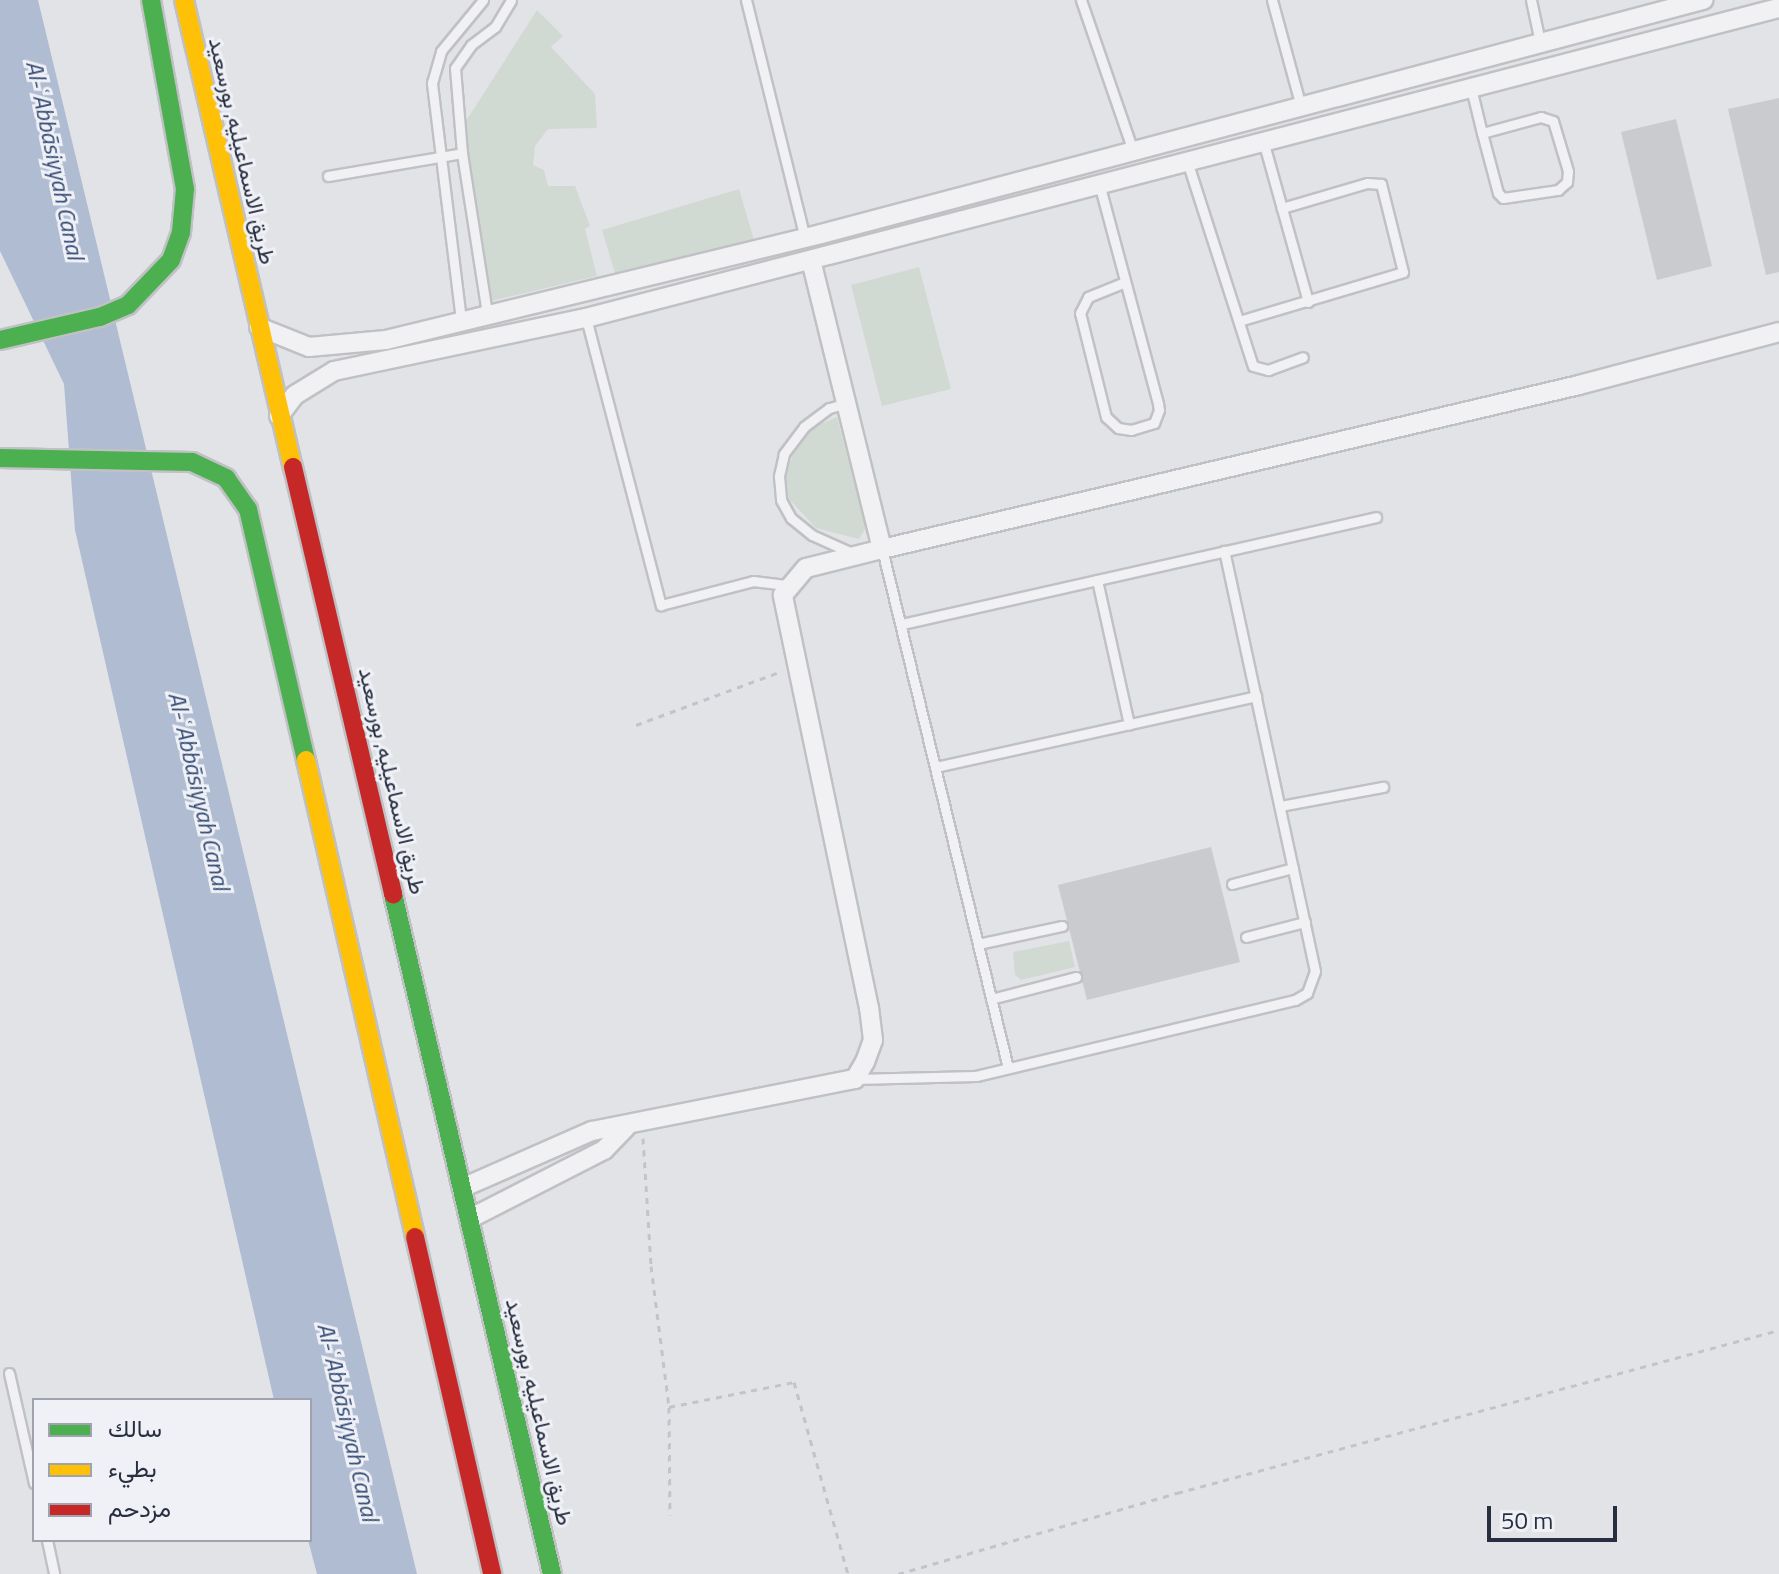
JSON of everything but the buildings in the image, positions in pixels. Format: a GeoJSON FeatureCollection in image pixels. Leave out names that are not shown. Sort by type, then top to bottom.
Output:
{"type":"FeatureCollection","features":[{"type":"Feature","properties":{"kind":"highway"},"geometry":{"type":"LineString","coordinates":[[0,340],[100,317],[128,305],[152,285],[171,260],[181,232],[185,189],[180,145],[151,0]]}},
{"type":"Feature","properties":{"kind":"highway","name":"طريق الاسماعيليه, بورسعيد"},"geometry":{"type":"LineString","coordinates":[[184,0],[257,326],[552,1574]]}},
{"type":"Feature","properties":{"kind":"highway"},"geometry":{"type":"LineString","coordinates":[[0,458],[192,462],[218,473],[248,509],[492,1574]]}},
{"type":"Feature","properties":{"kind":"street"},"geometry":{"type":"LineString","coordinates":[[257,326],[292,344],[342,347],[805,238],[1703,0]]}},
{"type":"Feature","properties":{"kind":"street"},"geometry":{"type":"LineString","coordinates":[[279,416],[295,395],[334,371],[492,335],[586,318],[972,221],[1779,8]]}},
{"type":"Feature","properties":{"kind":"street"},"geometry":{"type":"LineString","coordinates":[[1540,42],[1545,68]]}},
{"type":"Feature","properties":{"kind":"street"},"geometry":{"type":"LineString","coordinates":[[1093,162],[1100,187]]}},
{"type":"Feature","properties":{"kind":"street"},"geometry":{"type":"LineString","coordinates":[[965,196],[972,221]]}},
{"type":"Feature","properties":{"kind":"street"},"geometry":{"type":"LineString","coordinates":[[805,238],[882,549]]}},
{"type":"Feature","properties":{"kind":"street"},"geometry":{"type":"LineString","coordinates":[[805,238],[811,261]]}},
{"type":"Feature","properties":{"kind":"street"},"geometry":{"type":"LineString","coordinates":[[487,313],[492,335]]}},
{"type":"Feature","properties":{"kind":"street"},"geometry":{"type":"LineString","coordinates":[[462,1188],[592,1131],[626,1127],[855,1079],[873,1040],[869,1008],[783,595],[788,585],[806,568],[1579,385],[1779,332]]}},
{"type":"Feature","properties":{"kind":"street"},"geometry":{"type":"LineString","coordinates":[[469,1219],[604,1150],[626,1127]]}},
{"type":"Feature","properties":{"kind":"lane"},"geometry":{"type":"LineString","coordinates":[[461,320],[455,251],[438,156],[434,63],[483,0]]}},
{"type":"Feature","properties":{"kind":"lane"},"geometry":{"type":"LineString","coordinates":[[487,313],[462,153],[455,68],[471,45],[495,27],[511,0]]}},
{"type":"Feature","properties":{"kind":"lane"},"geometry":{"type":"LineString","coordinates":[[746,0],[805,238]]}},
{"type":"Feature","properties":{"kind":"lane"},"geometry":{"type":"LineString","coordinates":[[1081,0],[1133,151]]}},
{"type":"Feature","properties":{"kind":"lane"},"geometry":{"type":"LineString","coordinates":[[1272,0],[1301,107]]}},
{"type":"Feature","properties":{"kind":"lane"},"geometry":{"type":"LineString","coordinates":[[1531,0],[1540,42]]}},
{"type":"Feature","properties":{"kind":"lane"},"geometry":{"type":"LineString","coordinates":[[1471,88],[1482,133],[1503,198],[1558,190],[1567,182],[1553,121],[1541,117],[1482,133]]}},
{"type":"Feature","properties":{"kind":"lane"},"geometry":{"type":"LineString","coordinates":[[1264,144],[1308,302]]}},
{"type":"Feature","properties":{"kind":"lane"},"geometry":{"type":"LineString","coordinates":[[328,176],[462,153]]}},
{"type":"Feature","properties":{"kind":"lane"},"geometry":{"type":"LineString","coordinates":[[1188,164],[1256,369],[1303,357]]}},
{"type":"Feature","properties":{"kind":"lane"},"geometry":{"type":"LineString","coordinates":[[1239,321],[1401,276],[1404,262],[1377,182],[1282,208]]}},
{"type":"Feature","properties":{"kind":"lane"},"geometry":{"type":"LineString","coordinates":[[1100,187],[1159,410],[1154,423],[1131,430],[1118,428],[1106,417],[1080,313],[1088,297],[1125,282]]}},
{"type":"Feature","properties":{"kind":"lane"},"geometry":{"type":"LineString","coordinates":[[455,251],[475,246]]}},
{"type":"Feature","properties":{"kind":"lane"},"geometry":{"type":"LineString","coordinates":[[586,318],[661,605],[753,581],[788,585]]}},
{"type":"Feature","properties":{"kind":"lane"},"geometry":{"type":"LineString","coordinates":[[847,403],[817,416],[792,439],[780,465],[779,488],[785,508],[801,527],[857,556]]}},
{"type":"Feature","properties":{"kind":"lane"},"geometry":{"type":"LineString","coordinates":[[902,624],[1376,517]]}},
{"type":"Feature","properties":{"kind":"lane"},"geometry":{"type":"LineString","coordinates":[[882,549],[1008,1068]]}},
{"type":"Feature","properties":{"kind":"lane"},"geometry":{"type":"LineString","coordinates":[[855,1079],[932,1080],[1008,1068],[1295,1000],[1314,982],[1305,922],[1224,551]]}},
{"type":"Feature","properties":{"kind":"lane"},"geometry":{"type":"LineString","coordinates":[[1097,580],[1129,724]]}},
{"type":"Feature","properties":{"kind":"lane"},"geometry":{"type":"LineString","coordinates":[[936,767],[1256,696]]}},
{"type":"Feature","properties":{"kind":"lane"},"geometry":{"type":"LineString","coordinates":[[1280,806],[1383,787]]}},
{"type":"Feature","properties":{"kind":"lane"},"geometry":{"type":"LineString","coordinates":[[1232,884],[1293,868]]}},
{"type":"Feature","properties":{"kind":"lane"},"geometry":{"type":"LineString","coordinates":[[1246,937],[1305,922]]}},
{"type":"Feature","properties":{"kind":"lane"},"geometry":{"type":"LineString","coordinates":[[978,944],[1062,926]]}},
{"type":"Feature","properties":{"kind":"lane"},"geometry":{"type":"LineString","coordinates":[[991,999],[1076,977]]}},
{"type":"Feature","properties":{"kind":"lane"},"geometry":{"type":"LineString","coordinates":[[9,1373],[32,1474]]}},
{"type":"Feature","properties":{"kind":"lane"},"geometry":{"type":"LineString","coordinates":[[47,1542],[54,1574]]}},
{"type":"Feature","properties":{"kind":"path"},"geometry":{"type":"LineString","coordinates":[[636,725],[797,667]]}},
{"type":"Feature","properties":{"kind":"path"},"geometry":{"type":"LineString","coordinates":[[654,1121],[641,1147],[669,1407],[670,1515]]}},
{"type":"Feature","properties":{"kind":"path"},"geometry":{"type":"LineString","coordinates":[[898,1574],[1779,1330]]}},
{"type":"Feature","properties":{"kind":"path"},"geometry":{"type":"LineString","coordinates":[[669,1407],[794,1382],[848,1574]]}},
{"type":"Feature","properties":{"kind":"shaded area"},"geometry":{"type":"Polygon","coordinates":[[[537,10],[563,36],[551,47],[595,94],[597,128],[548,129],[535,146],[533,165],[544,170],[548,186],[575,186],[590,226],[585,229],[597,276],[487,302],[464,124],[537,10]]]}},
{"type":"Feature","properties":{"kind":"shaded area"},"geometry":{"type":"Polygon","coordinates":[[[739,189],[754,240],[615,273],[602,230],[739,189]]]}},
{"type":"Feature","properties":{"kind":"shaded area"},"geometry":{"type":"Polygon","coordinates":[[[919,267],[951,389],[882,406],[851,285],[919,267]]]}},
{"type":"Feature","properties":{"kind":"shaded area"},"geometry":{"type":"Polygon","coordinates":[[[837,417],[866,528],[859,539],[816,528],[788,498],[786,474],[795,449],[816,426],[837,417]]]}},
{"type":"Feature","properties":{"kind":"shaded area"},"geometry":{"type":"Polygon","coordinates":[[[1069,941],[1075,967],[1021,980],[1015,975],[1013,952],[1069,941]]]}},
{"type":"Feature","properties":{"kind":"water","name":"Al-ʿAbbāsiyyah Canal"},"geometry":{"type":"Polygon","coordinates":[[[0,0],[38,0],[417,1574],[317,1574],[309,1542],[312,1542],[312,1398],[274,1398],[75,530],[64,384],[0,251],[0,0]]]}},
{"type":"Feature","properties":{"kind":"traffic: fast"},"geometry":{"type":"LineString","coordinates":[[0,340],[100,317],[128,305],[171,260],[181,232],[185,189],[151,0]]}},
{"type":"Feature","properties":{"kind":"traffic: fast"},"geometry":{"type":"LineString","coordinates":[[0,458],[192,462],[226,478],[248,509],[306,760]]}},
{"type":"Feature","properties":{"kind":"traffic: fast"},"geometry":{"type":"LineString","coordinates":[[393,894],[552,1574]]}},
{"type":"Feature","properties":{"kind":"traffic: slow"},"geometry":{"type":"LineString","coordinates":[[184,0],[293,467]]}},
{"type":"Feature","properties":{"kind":"traffic: slow"},"geometry":{"type":"LineString","coordinates":[[306,760],[415,1237]]}},
{"type":"Feature","properties":{"kind":"traffic: jam"},"geometry":{"type":"LineString","coordinates":[[293,467],[393,894]]}},
{"type":"Feature","properties":{"kind":"traffic: jam"},"geometry":{"type":"LineString","coordinates":[[415,1237],[492,1574]]}}]}
